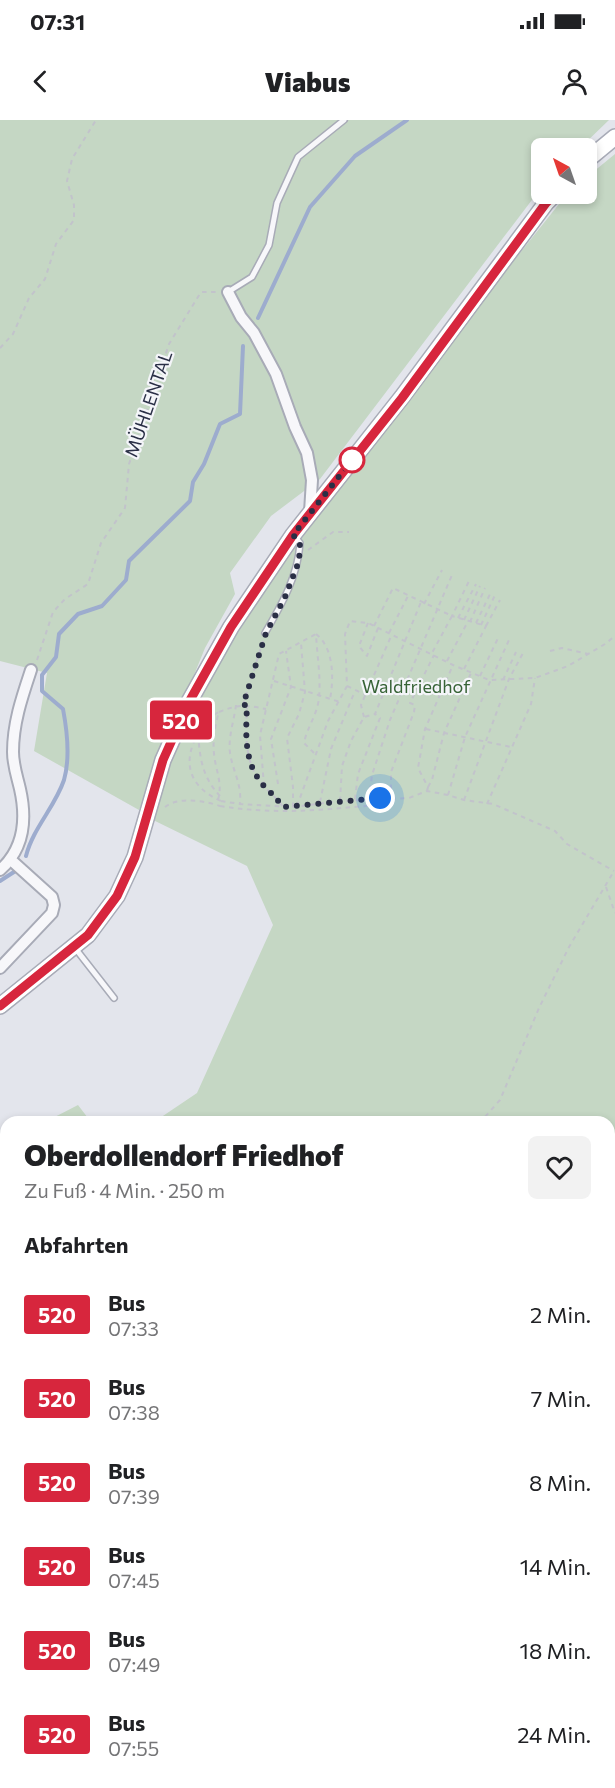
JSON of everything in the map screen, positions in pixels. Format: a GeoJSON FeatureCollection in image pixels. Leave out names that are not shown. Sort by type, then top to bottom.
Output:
{"type":"FeatureCollection","features":[{"type":"Feature","properties":{"kind":"main road"},"geometry":{"type":"LineString","coordinates":[[597,152],[615,137]]}},
{"type":"Feature","properties":{"kind":"main road"},"geometry":{"type":"LineString","coordinates":[[0,1006],[88,935],[124,883],[135,857],[163,760],[189,702],[231,627],[310,512],[402,398],[545,204]]}},
{"type":"Feature","properties":{"kind":"street"},"geometry":{"type":"LineString","coordinates":[[228,292],[276,374],[307,453],[312,480],[310,512]]}},
{"type":"Feature","properties":{"kind":"street"},"geometry":{"type":"LineString","coordinates":[[0,870],[11,860],[22,837],[20,790],[15,774],[13,754],[14,729],[21,699],[32,670]]}},
{"type":"Feature","properties":{"kind":"street"},"geometry":{"type":"LineString","coordinates":[[0,968],[52,913],[54,905],[52,897],[11,860]]}},
{"type":"Feature","properties":{"kind":"lane"},"geometry":{"type":"LineString","coordinates":[[228,292],[252,277],[269,245],[277,203],[298,158],[344,120]]}},
{"type":"Feature","properties":{"kind":"lane"},"geometry":{"type":"LineString","coordinates":[[266,633],[285,597],[299,558],[300,543],[293,535]]}},
{"type":"Feature","properties":{"kind":"lane"},"geometry":{"type":"LineString","coordinates":[[74,946],[114,998]]}},
{"type":"Feature","properties":{"kind":"path"},"geometry":{"type":"LineString","coordinates":[[0,348],[13,334],[29,298],[45,279],[56,244],[74,220],[74,205],[67,181],[72,159],[96,120]]}},
{"type":"Feature","properties":{"kind":"path","name":"MÜHLENTAL"},"geometry":{"type":"LineString","coordinates":[[32,670],[43,646],[53,612],[65,599],[88,584],[101,543],[125,508],[129,464],[169,344],[201,292],[228,292]]}},
{"type":"Feature","properties":{"kind":"path"},"geometry":{"type":"LineString","coordinates":[[299,558],[318,541],[333,532],[349,532]]}},
{"type":"Feature","properties":{"kind":"path"},"geometry":{"type":"LineString","coordinates":[[375,714],[405,641],[442,570]]}},
{"type":"Feature","properties":{"kind":"path"},"geometry":{"type":"LineString","coordinates":[[369,799],[372,775],[382,742],[452,574]]}},
{"type":"Feature","properties":{"kind":"path"},"geometry":{"type":"LineString","coordinates":[[391,798],[391,772],[414,712],[415,705],[410,704],[469,580]]}},
{"type":"Feature","properties":{"kind":"path"},"geometry":{"type":"LineString","coordinates":[[458,618],[476,584]]}},
{"type":"Feature","properties":{"kind":"path"},"geometry":{"type":"LineString","coordinates":[[464,620],[480,586]]}},
{"type":"Feature","properties":{"kind":"path"},"geometry":{"type":"LineString","coordinates":[[374,626],[393,588],[452,616],[486,626]]}},
{"type":"Feature","properties":{"kind":"path"},"geometry":{"type":"LineString","coordinates":[[470,622],[485,588]]}},
{"type":"Feature","properties":{"kind":"path"},"geometry":{"type":"LineString","coordinates":[[476,624],[491,592]]}},
{"type":"Feature","properties":{"kind":"path"},"geometry":{"type":"LineString","coordinates":[[481,625],[495,595]]}},
{"type":"Feature","properties":{"kind":"path"},"geometry":{"type":"LineString","coordinates":[[340,801],[342,766],[351,741],[364,717],[361,705],[390,633],[408,596]]}},
{"type":"Feature","properties":{"kind":"path"},"geometry":{"type":"LineString","coordinates":[[463,670],[500,600]]}},
{"type":"Feature","properties":{"kind":"path"},"geometry":{"type":"LineString","coordinates":[[295,807],[328,721],[347,686],[345,634],[350,621],[368,623],[463,670],[489,680],[535,678],[568,666],[615,636]]}},
{"type":"Feature","properties":{"kind":"path"},"geometry":{"type":"LineString","coordinates":[[368,623],[358,646],[368,656],[378,628]]}},
{"type":"Feature","properties":{"kind":"path"},"geometry":{"type":"LineString","coordinates":[[447,662],[466,625]]}},
{"type":"Feature","properties":{"kind":"path"},"geometry":{"type":"LineString","coordinates":[[266,633],[245,705],[246,746],[253,770],[283,807]]}},
{"type":"Feature","properties":{"kind":"path"},"geometry":{"type":"LineString","coordinates":[[264,786],[260,735],[279,654],[316,634]]}},
{"type":"Feature","properties":{"kind":"path"},"geometry":{"type":"LineString","coordinates":[[315,753],[304,743],[319,697],[316,634]]}},
{"type":"Feature","properties":{"kind":"path"},"geometry":{"type":"LineString","coordinates":[[316,634],[324,640],[331,668],[333,684],[330,699]]}},
{"type":"Feature","properties":{"kind":"path"},"geometry":{"type":"LineString","coordinates":[[480,676],[499,636]]}},
{"type":"Feature","properties":{"kind":"path"},"geometry":{"type":"LineString","coordinates":[[448,795],[465,737],[509,640]]}},
{"type":"Feature","properties":{"kind":"path"},"geometry":{"type":"LineString","coordinates":[[295,807],[287,738],[299,714],[305,692],[301,644]]}},
{"type":"Feature","properties":{"kind":"path"},"geometry":{"type":"LineString","coordinates":[[550,651],[562,648],[588,654]]}},
{"type":"Feature","properties":{"kind":"path"},"geometry":{"type":"LineString","coordinates":[[278,784],[271,739],[291,687],[286,651]]}},
{"type":"Feature","properties":{"kind":"path"},"geometry":{"type":"LineString","coordinates":[[503,680],[516,652]]}},
{"type":"Feature","properties":{"kind":"path"},"geometry":{"type":"LineString","coordinates":[[464,800],[510,679],[523,653]]}},
{"type":"Feature","properties":{"kind":"path"},"geometry":{"type":"LineString","coordinates":[[453,665],[425,729],[418,768],[428,789],[464,800],[493,804],[555,831],[567,844],[615,871],[569,947],[538,1008],[500,1100],[486,1116]]}},
{"type":"Feature","properties":{"kind":"path"},"geometry":{"type":"LineString","coordinates":[[266,709],[236,705],[210,716],[198,734],[188,757],[189,770],[204,791],[220,801],[283,807],[320,802],[409,798],[428,789],[444,733],[471,673]]}},
{"type":"Feature","properties":{"kind":"path"},"geometry":{"type":"LineString","coordinates":[[487,804],[531,704],[535,678]]}},
{"type":"Feature","properties":{"kind":"path"},"geometry":{"type":"LineString","coordinates":[[274,681],[340,702]]}},
{"type":"Feature","properties":{"kind":"path"},"geometry":{"type":"LineString","coordinates":[[347,686],[366,695]]}},
{"type":"Feature","properties":{"kind":"path"},"geometry":{"type":"LineString","coordinates":[[320,802],[331,749],[356,690]]}},
{"type":"Feature","properties":{"kind":"path"},"geometry":{"type":"LineString","coordinates":[[236,705],[230,733],[230,753],[240,784],[240,804]]}},
{"type":"Feature","properties":{"kind":"path"},"geometry":{"type":"LineString","coordinates":[[219,712],[214,744],[221,786],[220,807]]}},
{"type":"Feature","properties":{"kind":"path"},"geometry":{"type":"LineString","coordinates":[[364,717],[375,714]]}},
{"type":"Feature","properties":{"kind":"path"},"geometry":{"type":"LineString","coordinates":[[355,800],[358,774],[380,718],[375,714]]}},
{"type":"Feature","properties":{"kind":"path"},"geometry":{"type":"LineString","coordinates":[[425,729],[511,747]]}},
{"type":"Feature","properties":{"kind":"path"},"geometry":{"type":"LineString","coordinates":[[198,734],[200,758],[209,784],[220,796]]}},
{"type":"Feature","properties":{"kind":"path"},"geometry":{"type":"LineString","coordinates":[[160,815],[166,805],[174,802],[208,802],[220,807],[252,811],[296,812],[376,805],[380,798]]}},
{"type":"Feature","properties":{"kind":"path"},"geometry":{"type":"LineString","coordinates":[[606,887],[615,914]]}},
{"type":"Feature","properties":{"kind":"green space"},"geometry":{"type":"Polygon","coordinates":[[[0,120],[609,120],[590,138],[531,138],[531,201],[320,479],[271,516],[230,573],[235,594],[205,648],[139,810],[34,751],[47,673],[0,661],[0,120]]]}},
{"type":"Feature","properties":{"kind":"green space","name":"Waldfriedhof"},"geometry":{"type":"Polygon","coordinates":[[[615,154],[615,1116],[163,1116],[197,1093],[273,925],[247,866],[149,818],[167,762],[199,693],[258,592],[472,313],[559,204],[597,204],[597,169],[615,154]]]}},
{"type":"Feature","properties":{"kind":"green space"},"geometry":{"type":"Polygon","coordinates":[[[78,1105],[86,1116],[57,1116],[78,1105]]]}},
{"type":"Feature","properties":{"kind":"waterway"},"geometry":{"type":"LineString","coordinates":[[258,318],[310,207],[355,156],[407,120]]}},
{"type":"Feature","properties":{"kind":"waterway"},"geometry":{"type":"LineString","coordinates":[[26,856],[34,836],[60,790],[66,772],[67,744],[63,709],[42,691],[42,675],[56,657],[59,634],[78,614],[102,606],[126,580],[129,561],[190,501],[193,482],[204,464],[220,424],[240,414],[243,346]]}},
{"type":"Feature","properties":{"kind":"waterway"},"geometry":{"type":"LineString","coordinates":[[0,881],[17,870]]}},
{"type":"Feature","properties":{"kind":"bus line","name":"520"},"geometry":{"type":"LineString","coordinates":[[0,1006],[88,935],[117,896],[135,857],[163,760],[189,702],[231,627],[293,535],[402,398],[545,204]]}},
{"type":"Feature","properties":{"kind":"route"},"geometry":{"type":"LineString","coordinates":[[352,460],[293,535],[300,543],[299,561],[285,597],[266,633],[243,705],[247,705],[246,746],[253,770],[283,807],[380,798]]}}]}
